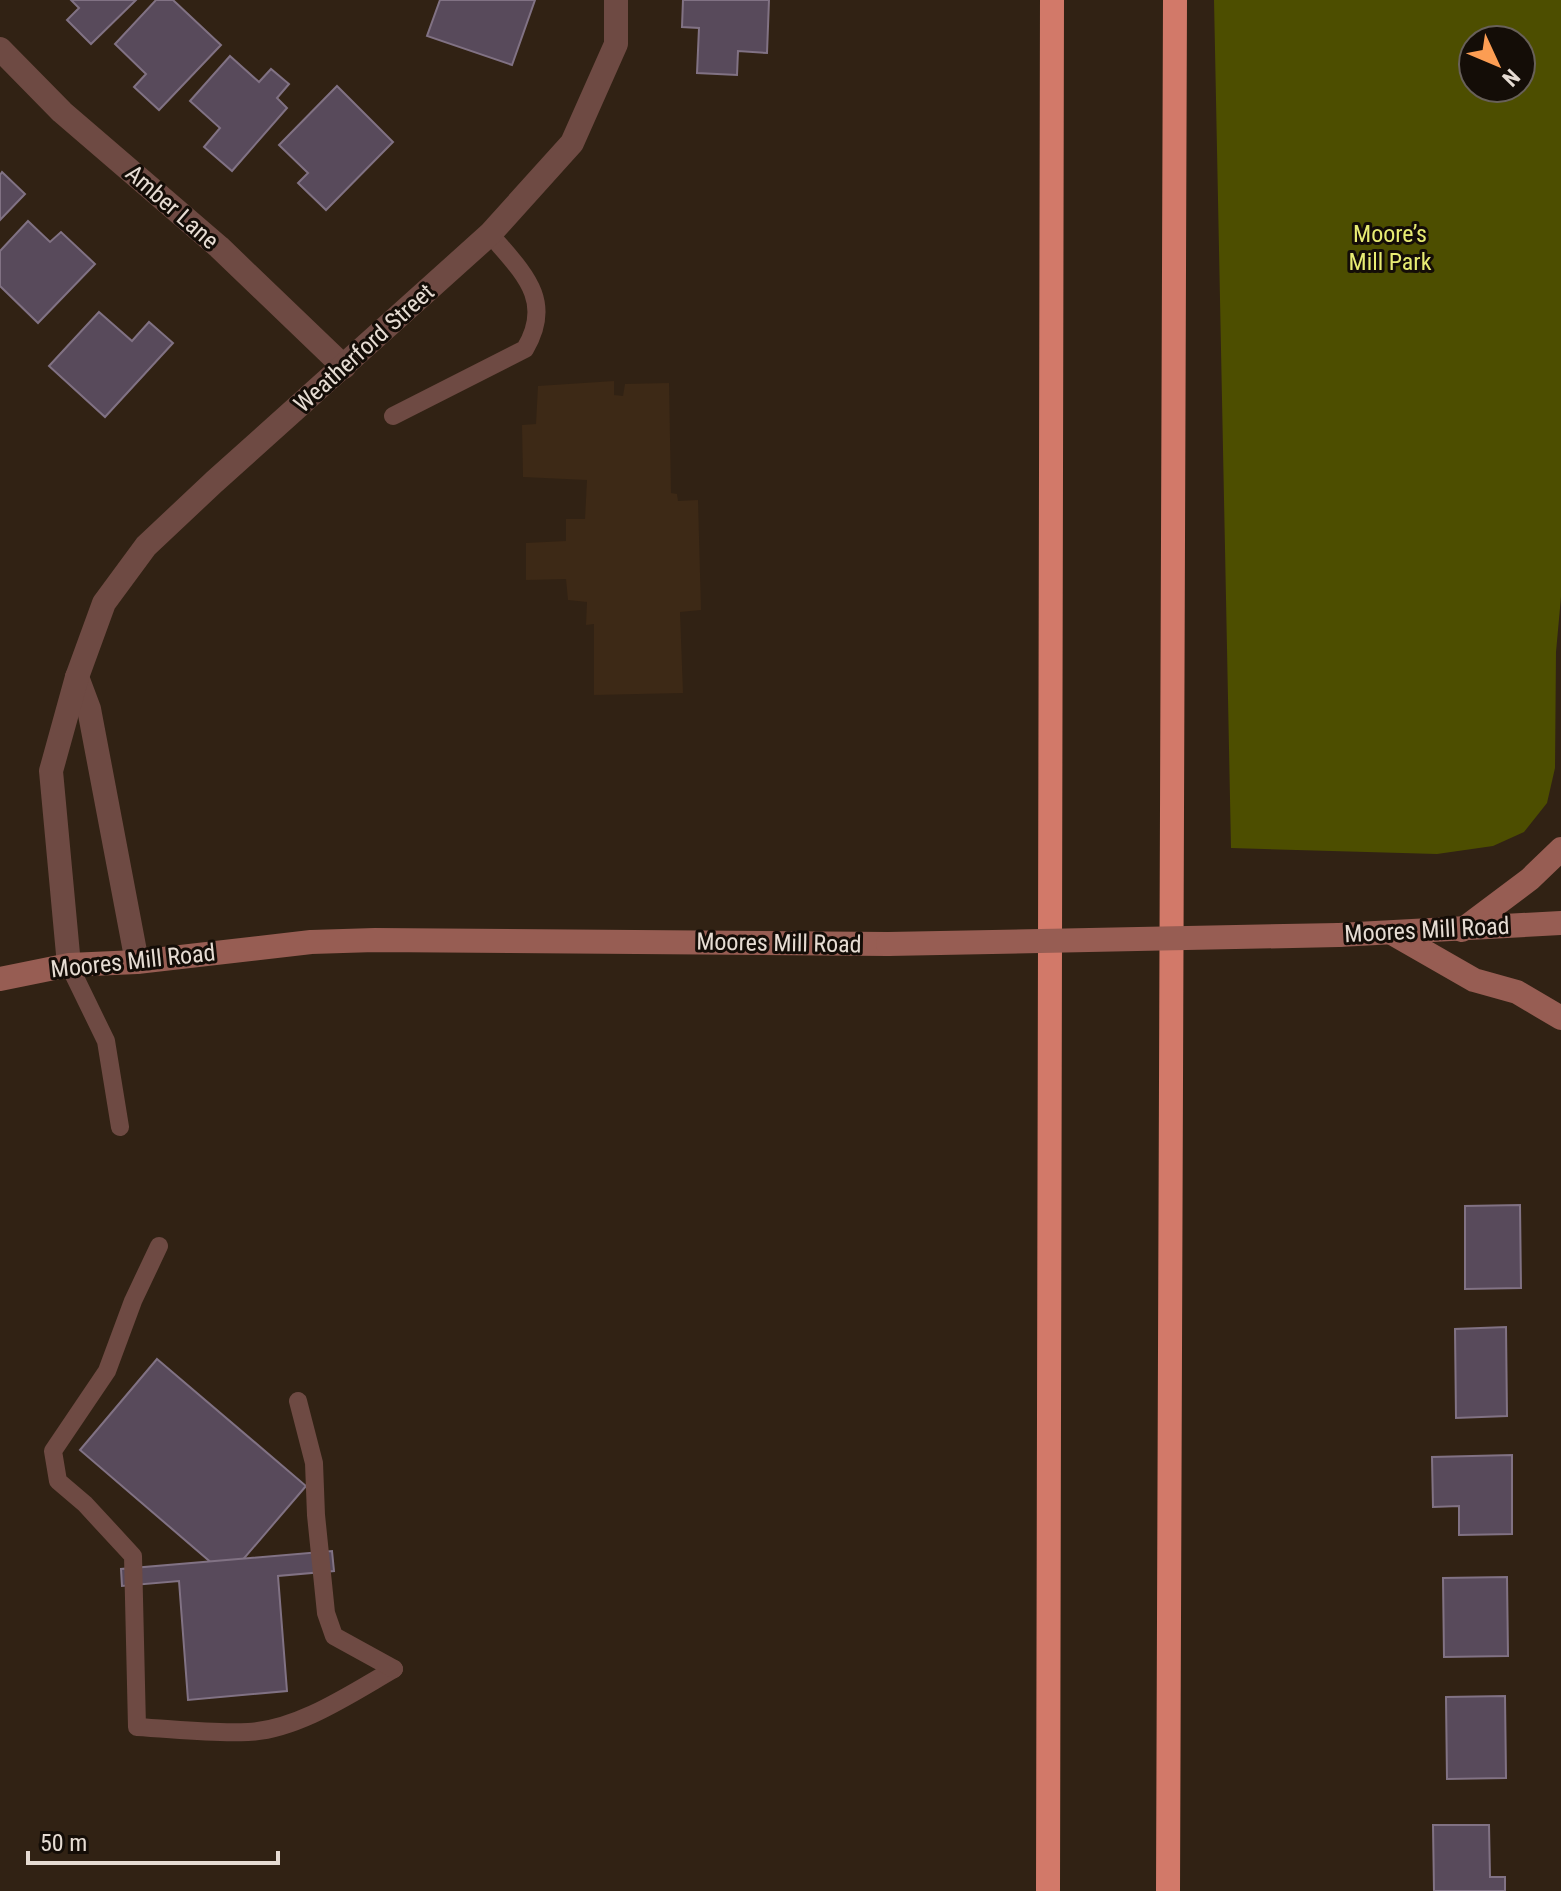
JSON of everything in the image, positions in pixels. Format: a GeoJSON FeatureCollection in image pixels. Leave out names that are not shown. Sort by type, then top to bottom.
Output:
{"type":"FeatureCollection","features":[{"type":"Feature","properties":{"kind":"highway"},"geometry":{"type":"LineString","coordinates":[[1048,1891],[1052,0]]}},
{"type":"Feature","properties":{"kind":"highway"},"geometry":{"type":"LineString","coordinates":[[1168,1891],[1175,0]]}},
{"type":"Feature","properties":{"kind":"street","name":"Weatherford Street"},"geometry":{"type":"LineString","coordinates":[[69,965],[51,771],[77,677],[104,603],[146,546],[490,234],[572,143],[616,44],[616,0]]}},
{"type":"Feature","properties":{"kind":"street","name":"Amber Lane"},"geometry":{"type":"LineString","coordinates":[[0,49],[62,112],[219,247],[344,367]]}},
{"type":"Feature","properties":{"kind":"street"},"geometry":{"type":"LineString","coordinates":[[77,677],[89,709],[137,962]]}},
{"type":"Feature","properties":{"kind":"street"},"geometry":{"type":"LineString","coordinates":[[1462,930],[1530,879],[1561,849]]}},
{"type":"Feature","properties":{"kind":"street","name":"Moores Mill Road"},"geometry":{"type":"LineString","coordinates":[[0,979],[69,965],[137,962],[253,947],[375,940],[888,944],[1339,935],[1561,923]]}},
{"type":"Feature","properties":{"kind":"street"},"geometry":{"type":"LineString","coordinates":[[1392,933],[1474,980],[1517,992],[1561,1018]]}},
{"type":"Feature","properties":{"kind":"lane"},"geometry":{"type":"LineString","coordinates":[[393,416],[525,349],[536,330],[538,303],[529,283],[490,234]]}},
{"type":"Feature","properties":{"kind":"lane"},"geometry":{"type":"LineString","coordinates":[[69,965],[106,1041],[120,1127]]}},
{"type":"Feature","properties":{"kind":"lane"},"geometry":{"type":"LineString","coordinates":[[159,1246],[133,1301],[107,1371],[53,1451],[58,1481],[85,1504],[133,1556],[137,1727],[250,1732],[280,1726],[327,1707],[394,1669],[334,1636],[326,1613],[314,1463],[298,1401]]}},
{"type":"Feature","properties":{"kind":"shaded area"},"geometry":{"type":"Polygon","coordinates":[[[614,381],[614,395],[623,396],[625,384],[669,383],[671,493],[677,494],[678,501],[698,500],[701,610],[680,612],[683,693],[594,695],[594,624],[586,625],[587,602],[568,600],[566,579],[526,580],[526,543],[566,541],[566,519],[585,519],[587,480],[523,477],[522,425],[536,424],[538,386],[614,381]]]}},
{"type":"Feature","properties":{"kind":"green space","name":"Moore’s Mill Park"},"geometry":{"type":"Polygon","coordinates":[[[1214,0],[1561,0],[1561,597],[1556,652],[1555,768],[1547,803],[1524,832],[1493,846],[1437,854],[1231,848],[1214,0]]]}},
{"type":"Feature","properties":{"kind":"building"},"geometry":{"type":"Polygon","coordinates":[[[71,0],[136,0],[91,44],[67,20],[79,8],[71,0]]]}},
{"type":"Feature","properties":{"kind":"building"},"geometry":{"type":"Polygon","coordinates":[[[156,0],[173,0],[221,45],[159,110],[134,87],[146,74],[115,44],[156,0]]]}},
{"type":"Feature","properties":{"kind":"building"},"geometry":{"type":"Polygon","coordinates":[[[440,0],[535,0],[512,65],[427,36],[440,0]]]}},
{"type":"Feature","properties":{"kind":"building"},"geometry":{"type":"Polygon","coordinates":[[[683,0],[769,0],[767,53],[738,51],[737,75],[697,73],[699,28],[682,27],[683,0]]]}},
{"type":"Feature","properties":{"kind":"building"},"geometry":{"type":"Polygon","coordinates":[[[230,56],[259,82],[271,69],[289,84],[277,98],[287,108],[232,171],[204,147],[220,128],[190,101],[230,56]]]}},
{"type":"Feature","properties":{"kind":"building"},"geometry":{"type":"Polygon","coordinates":[[[337,86],[393,142],[326,210],[298,183],[308,173],[279,145],[337,86]]]}},
{"type":"Feature","properties":{"kind":"building"},"geometry":{"type":"Polygon","coordinates":[[[2,172],[25,194],[0,220],[0,175],[2,172]]]}},
{"type":"Feature","properties":{"kind":"building"},"geometry":{"type":"Polygon","coordinates":[[[28,221],[50,242],[61,232],[95,264],[38,323],[0,286],[0,251],[28,221]]]}},
{"type":"Feature","properties":{"kind":"building"},"geometry":{"type":"Polygon","coordinates":[[[99,312],[132,341],[149,322],[173,343],[105,417],[49,366],[99,312]]]}},
{"type":"Feature","properties":{"kind":"building"},"geometry":{"type":"Polygon","coordinates":[[[1520,1205],[1521,1288],[1465,1289],[1465,1206],[1520,1205]]]}},
{"type":"Feature","properties":{"kind":"building"},"geometry":{"type":"Polygon","coordinates":[[[1506,1327],[1507,1416],[1456,1418],[1455,1329],[1506,1327]]]}},
{"type":"Feature","properties":{"kind":"building"},"geometry":{"type":"Polygon","coordinates":[[[157,1359],[306,1486],[228,1577],[80,1450],[157,1359]]]}},
{"type":"Feature","properties":{"kind":"building"},"geometry":{"type":"Polygon","coordinates":[[[1512,1455],[1512,1534],[1459,1535],[1459,1506],[1433,1507],[1432,1457],[1512,1455]]]}},
{"type":"Feature","properties":{"kind":"building"},"geometry":{"type":"Polygon","coordinates":[[[332,1551],[334,1571],[278,1576],[287,1691],[188,1700],[179,1581],[122,1586],[121,1569],[332,1551]]]}},
{"type":"Feature","properties":{"kind":"building"},"geometry":{"type":"Polygon","coordinates":[[[1507,1577],[1508,1656],[1444,1657],[1443,1578],[1507,1577]]]}},
{"type":"Feature","properties":{"kind":"building"},"geometry":{"type":"Polygon","coordinates":[[[1505,1696],[1506,1778],[1447,1779],[1446,1697],[1505,1696]]]}},
{"type":"Feature","properties":{"kind":"building"},"geometry":{"type":"Polygon","coordinates":[[[1433,1825],[1489,1825],[1490,1877],[1505,1877],[1505,1891],[1434,1891],[1433,1825]]]}}]}
